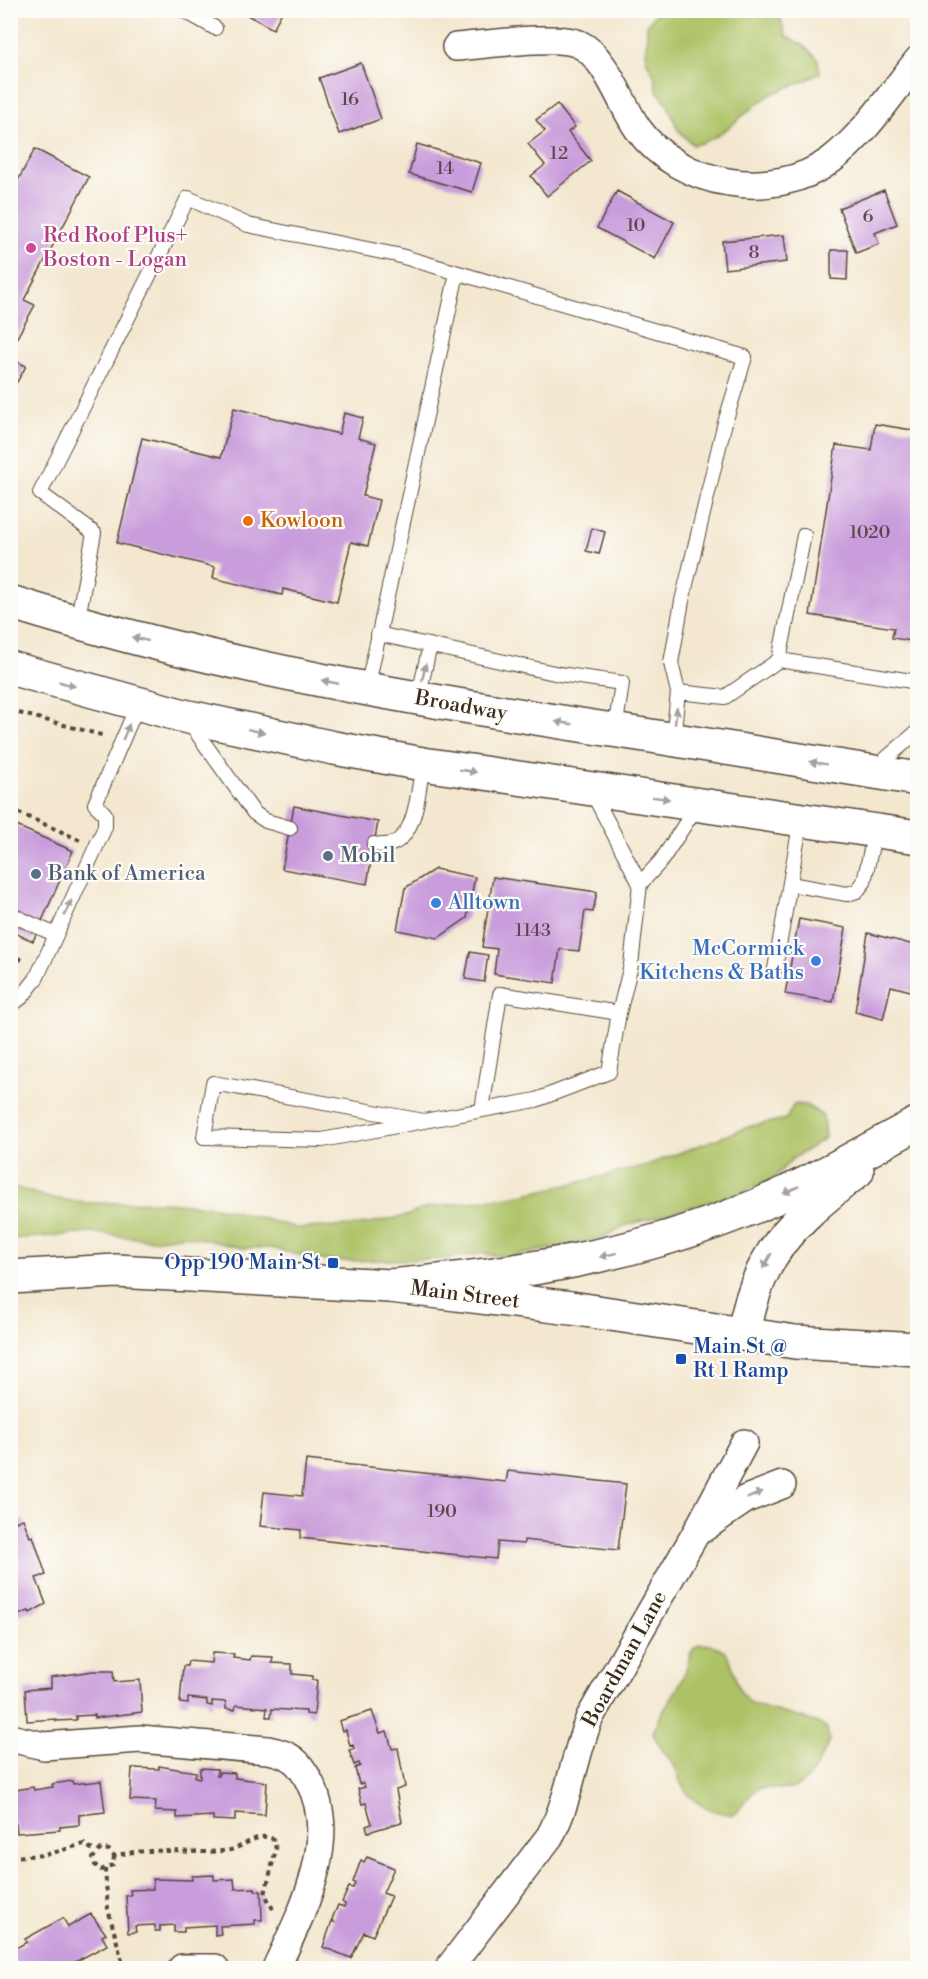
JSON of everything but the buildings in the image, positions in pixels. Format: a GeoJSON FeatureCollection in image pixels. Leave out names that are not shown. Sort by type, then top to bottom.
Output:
{"type":"FeatureCollection","features":[{"type":"Feature","properties":{"kind":"main road","name":"Broadway"},"geometry":{"type":"LineString","coordinates":[[10,602],[77,623],[261,668],[418,699],[918,779]]}},
{"type":"Feature","properties":{"kind":"main road"},"geometry":{"type":"LineString","coordinates":[[10,668],[184,716],[423,764],[918,837]]}},
{"type":"Feature","properties":{"kind":"main road"},"geometry":{"type":"LineString","coordinates":[[390,1286],[567,1264],[660,1240],[757,1206],[918,1124]]}},
{"type":"Feature","properties":{"kind":"main road"},"geometry":{"type":"LineString","coordinates":[[744,1334],[754,1288],[777,1243],[812,1209],[918,1124]]}},
{"type":"Feature","properties":{"kind":"main road","name":"Main Street"},"geometry":{"type":"LineString","coordinates":[[10,1277],[116,1271],[390,1286],[571,1308],[744,1334],[858,1348],[918,1349]]}},
{"type":"Feature","properties":{"kind":"street"},"geometry":{"type":"LineString","coordinates":[[456,47],[556,41],[579,44],[593,53],[637,128],[661,153],[705,177],[742,184],[788,179],[828,162],[852,141],[918,60]]}},
{"type":"Feature","properties":{"kind":"street","name":"Boardman Lane"},"geometry":{"type":"LineString","coordinates":[[449,1968],[550,1836],[561,1812],[579,1743],[590,1717],[696,1533],[744,1443]]}},
{"type":"Feature","properties":{"kind":"street","name":"Boardman Lane"},"geometry":{"type":"LineString","coordinates":[[696,1533],[746,1499],[782,1485]]}},
{"type":"Feature","properties":{"kind":"street"},"geometry":{"type":"LineString","coordinates":[[10,1738],[44,1746],[140,1739],[284,1752],[295,1759],[316,1793],[322,1829],[320,1849],[299,1916],[276,1968]]}},
{"type":"Feature","properties":{"kind":"street"},"geometry":{"type":"LineString","coordinates":[[182,1968],[215,1968]]}},
{"type":"Feature","properties":{"kind":"lane"},"geometry":{"type":"LineString","coordinates":[[183,10],[215,28]]}},
{"type":"Feature","properties":{"kind":"lane"},"geometry":{"type":"LineString","coordinates":[[77,623],[94,533],[40,493],[188,198],[248,225],[397,255],[745,357],[724,426],[682,601],[671,663],[678,693],[673,740]]}},
{"type":"Feature","properties":{"kind":"lane"},"geometry":{"type":"LineString","coordinates":[[367,689],[457,273]]}},
{"type":"Feature","properties":{"kind":"lane"},"geometry":{"type":"LineString","coordinates":[[779,660],[804,535]]}},
{"type":"Feature","properties":{"kind":"lane"},"geometry":{"type":"LineString","coordinates":[[378,634],[559,674],[622,683],[615,730]]}},
{"type":"Feature","properties":{"kind":"lane"},"geometry":{"type":"LineString","coordinates":[[418,699],[430,645]]}},
{"type":"Feature","properties":{"kind":"lane"},"geometry":{"type":"LineString","coordinates":[[678,693],[725,697],[779,660],[918,682]]}},
{"type":"Feature","properties":{"kind":"lane"},"geometry":{"type":"LineString","coordinates":[[16,1001],[36,979],[105,827],[105,814],[95,804],[138,704]]}},
{"type":"Feature","properties":{"kind":"lane"},"geometry":{"type":"LineString","coordinates":[[184,716],[254,813],[266,821],[290,828]]}},
{"type":"Feature","properties":{"kind":"lane"},"geometry":{"type":"LineString","coordinates":[[870,772],[918,731]]}},
{"type":"Feature","properties":{"kind":"lane"},"geometry":{"type":"LineString","coordinates":[[374,844],[393,844],[407,833],[423,764]]}},
{"type":"Feature","properties":{"kind":"lane"},"geometry":{"type":"LineString","coordinates":[[424,1121],[213,1083],[204,1137],[322,1140],[424,1121],[482,1110],[536,1100],[609,1072],[619,1013],[631,965],[640,884],[590,789]]}},
{"type":"Feature","properties":{"kind":"lane"},"geometry":{"type":"LineString","coordinates":[[640,884],[661,861],[699,803]]}},
{"type":"Feature","properties":{"kind":"lane"},"geometry":{"type":"LineString","coordinates":[[775,969],[801,819]]}},
{"type":"Feature","properties":{"kind":"lane"},"geometry":{"type":"LineString","coordinates":[[790,884],[847,894],[855,893],[864,882],[875,831]]}},
{"type":"Feature","properties":{"kind":"lane"},"geometry":{"type":"LineString","coordinates":[[10,914],[56,935]]}},
{"type":"Feature","properties":{"kind":"lane"},"geometry":{"type":"LineString","coordinates":[[482,1110],[500,994],[619,1013]]}},
{"type":"Feature","properties":{"kind":"path"},"geometry":{"type":"LineString","coordinates":[[19,713],[109,737]]}},
{"type":"Feature","properties":{"kind":"path"},"geometry":{"type":"LineString","coordinates":[[10,810],[83,842]]}},
{"type":"Feature","properties":{"kind":"path"},"geometry":{"type":"LineString","coordinates":[[10,954],[22,960]]}},
{"type":"Feature","properties":{"kind":"path"},"geometry":{"type":"LineString","coordinates":[[114,1856],[152,1850],[220,1851],[234,1849],[258,1837],[269,1837],[273,1839],[276,1849],[265,1894],[276,1914]]}},
{"type":"Feature","properties":{"kind":"path"},"geometry":{"type":"LineString","coordinates":[[10,1857],[45,1855],[84,1844],[96,1852],[109,1850],[114,1856],[113,1865],[105,1869],[95,1865],[93,1858],[96,1852]]}},
{"type":"Feature","properties":{"kind":"path"},"geometry":{"type":"LineString","coordinates":[[105,1869],[108,1909],[124,1968]]}},
{"type":"Feature","properties":{"kind":"green space"},"geometry":{"type":"Polygon","coordinates":[[[659,10],[778,11],[786,36],[803,45],[818,59],[820,73],[772,94],[715,137],[693,145],[678,130],[667,103],[657,91],[654,75],[646,60],[647,24],[659,10]]]}},
{"type":"Feature","properties":{"kind":"green space"},"geometry":{"type":"Polygon","coordinates":[[[794,1104],[806,1105],[823,1116],[825,1138],[792,1159],[772,1180],[731,1196],[624,1226],[600,1239],[509,1257],[481,1254],[445,1259],[319,1260],[271,1248],[242,1248],[185,1235],[153,1240],[94,1233],[11,1239],[11,1186],[46,1197],[84,1203],[167,1202],[207,1206],[231,1210],[297,1228],[354,1226],[406,1216],[425,1208],[517,1196],[644,1166],[751,1126],[786,1119],[794,1104]]]}},
{"type":"Feature","properties":{"kind":"green space"},"geometry":{"type":"Polygon","coordinates":[[[701,1644],[714,1646],[729,1656],[740,1691],[747,1700],[759,1706],[818,1723],[826,1728],[830,1741],[805,1781],[789,1789],[758,1789],[734,1815],[702,1806],[690,1796],[653,1733],[683,1678],[692,1651],[701,1644]]]}},
{"type":"Feature","properties":{"kind":"place","name":"Red Roof Plus+ Boston - Logan"},"geometry":{"type":"Point","coordinates":[31,248]}},
{"type":"Feature","properties":{"kind":"place","name":"Kowloon"},"geometry":{"type":"Point","coordinates":[248,521]}},
{"type":"Feature","properties":{"kind":"place","name":"Mobil"},"geometry":{"type":"Point","coordinates":[328,856]}},
{"type":"Feature","properties":{"kind":"place","name":"Bank of America"},"geometry":{"type":"Point","coordinates":[36,874]}},
{"type":"Feature","properties":{"kind":"place","name":"Alltown"},"geometry":{"type":"Point","coordinates":[436,903]}},
{"type":"Feature","properties":{"kind":"place","name":"McCormick Kitchens & Baths"},"geometry":{"type":"Point","coordinates":[816,961]}},
{"type":"Feature","properties":{"kind":"place","name":"Opp 190 Main St"},"geometry":{"type":"Point","coordinates":[333,1263]}},
{"type":"Feature","properties":{"kind":"place","name":"Main St @ Rt 1 Ramp"},"geometry":{"type":"Point","coordinates":[681,1359]}}]}
